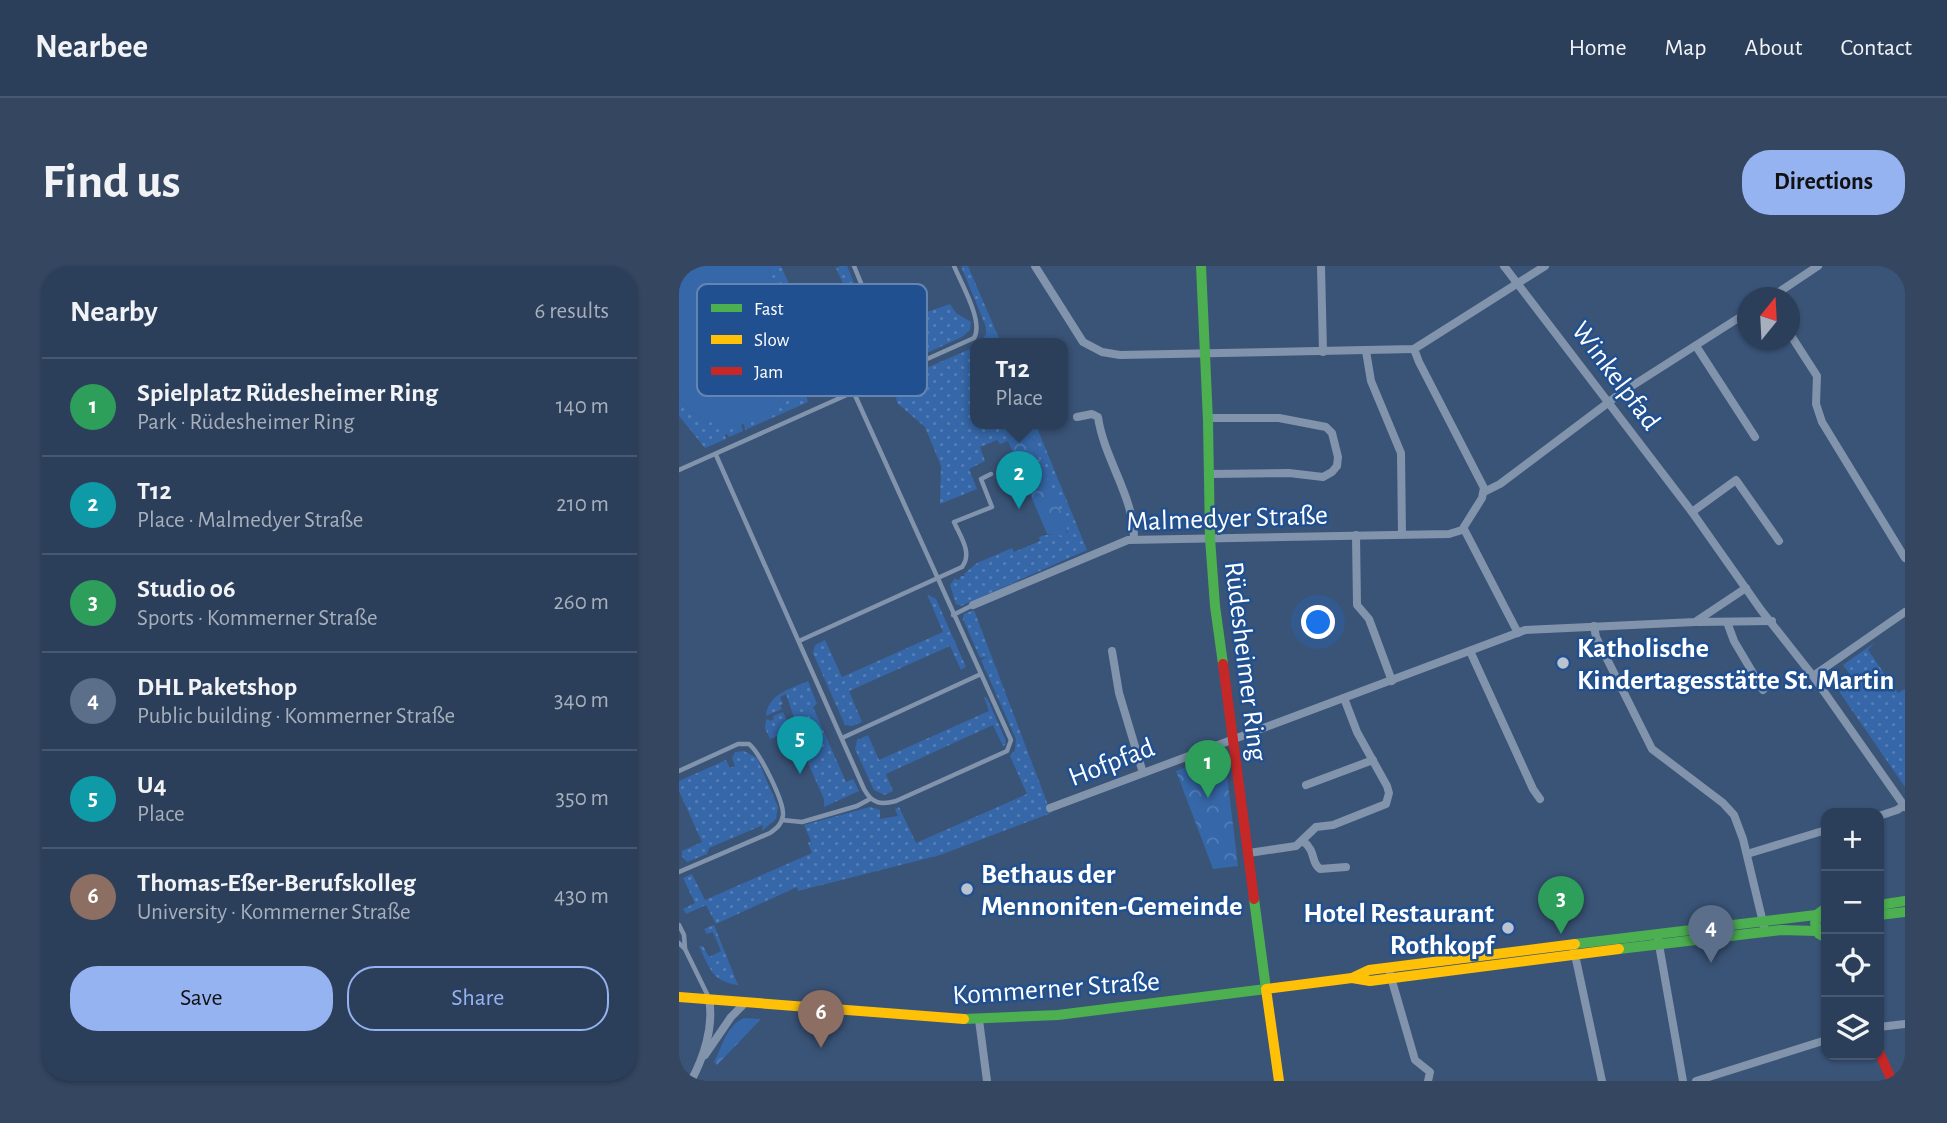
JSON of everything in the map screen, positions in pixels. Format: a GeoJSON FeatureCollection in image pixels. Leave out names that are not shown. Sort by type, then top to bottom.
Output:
{"type":"FeatureCollection","features":[{"type":"Feature","properties":{"kind":"main road","name":"Rüdesheimer Ring"},"geometry":{"type":"LineString","coordinates":[[1201,266],[1210,538],[1215,606],[1279,1081]]}},
{"type":"Feature","properties":{"kind":"main road"},"geometry":{"type":"LineString","coordinates":[[1884,904],[1905,901]]}},
{"type":"Feature","properties":{"kind":"main road"},"geometry":{"type":"LineString","coordinates":[[1821,912],[1816,915],[1814,923],[1822,934]]}},
{"type":"Feature","properties":{"kind":"main road"},"geometry":{"type":"LineString","coordinates":[[1884,914],[1905,912]]}},
{"type":"Feature","properties":{"kind":"main road","name":"Kommerner Straße"},"geometry":{"type":"LineString","coordinates":[[679,996],[979,1020],[1058,1016],[1352,978],[1369,971],[1390,973],[1765,926],[1816,915]]}},
{"type":"Feature","properties":{"kind":"main road","name":"Kommerner Straße"},"geometry":{"type":"LineString","coordinates":[[1765,926],[1799,929],[1821,936]]}},
{"type":"Feature","properties":{"kind":"main road"},"geometry":{"type":"LineString","coordinates":[[1883,1060],[1892,1081]]}},
{"type":"Feature","properties":{"kind":"street"},"geometry":{"type":"LineString","coordinates":[[1035,266],[1079,337],[1092,348],[1120,355],[1415,349],[1545,266]]}},
{"type":"Feature","properties":{"kind":"street"},"geometry":{"type":"LineString","coordinates":[[1321,266],[1323,352]]}},
{"type":"Feature","properties":{"kind":"street","name":"Winkelpfad"},"geometry":{"type":"LineString","coordinates":[[1504,266],[1692,512],[1905,806]]}},
{"type":"Feature","properties":{"kind":"street"},"geometry":{"type":"LineString","coordinates":[[1783,287],[1800,273],[1818,266]]}},
{"type":"Feature","properties":{"kind":"street"},"geometry":{"type":"LineString","coordinates":[[1518,633],[1464,528],[1484,492],[1500,484],[1609,402],[1737,320]]}},
{"type":"Feature","properties":{"kind":"street"},"geometry":{"type":"LineString","coordinates":[[1696,346],[1755,437]]}},
{"type":"Feature","properties":{"kind":"street"},"geometry":{"type":"LineString","coordinates":[[1415,349],[1419,362],[1482,482],[1484,492]]}},
{"type":"Feature","properties":{"kind":"street"},"geometry":{"type":"LineString","coordinates":[[1800,350],[1817,376],[1816,404],[1822,422],[1905,558]]}},
{"type":"Feature","properties":{"kind":"street"},"geometry":{"type":"LineString","coordinates":[[1366,351],[1371,381],[1401,453],[1402,534]]}},
{"type":"Feature","properties":{"kind":"street"},"geometry":{"type":"LineString","coordinates":[[1077,417],[1098,417],[1101,434],[1132,518],[1134,539]]}},
{"type":"Feature","properties":{"kind":"street"},"geometry":{"type":"LineString","coordinates":[[1208,418],[1279,418],[1326,427],[1332,433],[1338,457],[1337,466],[1322,477],[1289,473],[1209,474]]}},
{"type":"Feature","properties":{"kind":"street"},"geometry":{"type":"LineString","coordinates":[[1692,512],[1736,480],[1779,541]]}},
{"type":"Feature","properties":{"kind":"street","name":"Malmedyer Straße"},"geometry":{"type":"LineString","coordinates":[[973,606],[1114,544],[1134,539],[1454,533],[1464,528]]}},
{"type":"Feature","properties":{"kind":"street"},"geometry":{"type":"LineString","coordinates":[[1356,535],[1357,606],[1369,619],[1392,681]]}},
{"type":"Feature","properties":{"kind":"street"},"geometry":{"type":"LineString","coordinates":[[1695,622],[1746,588]]}},
{"type":"Feature","properties":{"kind":"street"},"geometry":{"type":"LineString","coordinates":[[1813,676],[1905,612]]}},
{"type":"Feature","properties":{"kind":"street","name":"Hofpfad"},"geometry":{"type":"LineString","coordinates":[[1050,808],[1537,628],[1772,621]]}},
{"type":"Feature","properties":{"kind":"street"},"geometry":{"type":"LineString","coordinates":[[1727,622],[1734,641],[1763,690]]}},
{"type":"Feature","properties":{"kind":"street"},"geometry":{"type":"LineString","coordinates":[[1594,626],[1596,637],[1652,749],[1728,807],[1740,829],[1765,926]]}},
{"type":"Feature","properties":{"kind":"street"},"geometry":{"type":"LineString","coordinates":[[1112,651],[1122,705],[1143,773]]}},
{"type":"Feature","properties":{"kind":"street"},"geometry":{"type":"LineString","coordinates":[[1469,651],[1533,789],[1541,799]]}},
{"type":"Feature","properties":{"kind":"street"},"geometry":{"type":"LineString","coordinates":[[1249,853],[1290,848],[1303,841],[1310,830],[1316,827],[1333,825],[1386,804],[1389,793],[1357,732],[1344,698]]}},
{"type":"Feature","properties":{"kind":"street"},"geometry":{"type":"LineString","coordinates":[[1306,785],[1373,760]]}},
{"type":"Feature","properties":{"kind":"street"},"geometry":{"type":"LineString","coordinates":[[1884,814],[1905,806]]}},
{"type":"Feature","properties":{"kind":"street"},"geometry":{"type":"LineString","coordinates":[[1747,854],[1821,832]]}},
{"type":"Feature","properties":{"kind":"street"},"geometry":{"type":"LineString","coordinates":[[1303,841],[1310,846],[1315,864],[1320,869],[1346,867]]}},
{"type":"Feature","properties":{"kind":"street"},"geometry":{"type":"LineString","coordinates":[[1658,939],[1683,1081]]}},
{"type":"Feature","properties":{"kind":"street"},"geometry":{"type":"LineString","coordinates":[[1574,950],[1602,1081]]}},
{"type":"Feature","properties":{"kind":"street"},"geometry":{"type":"LineString","coordinates":[[1390,973],[1415,1060],[1430,1072],[1428,1081]]}},
{"type":"Feature","properties":{"kind":"street"},"geometry":{"type":"LineString","coordinates":[[701,1060],[712,1018],[709,999]]}},
{"type":"Feature","properties":{"kind":"street"},"geometry":{"type":"LineString","coordinates":[[691,1081],[701,1060],[731,1017],[746,1002]]}},
{"type":"Feature","properties":{"kind":"street"},"geometry":{"type":"LineString","coordinates":[[979,1020],[987,1081]]}},
{"type":"Feature","properties":{"kind":"street"},"geometry":{"type":"LineString","coordinates":[[1884,1026],[1905,1024]]}},
{"type":"Feature","properties":{"kind":"street"},"geometry":{"type":"LineString","coordinates":[[1696,1081],[1821,1042]]}},
{"type":"Feature","properties":{"kind":"lane"},"geometry":{"type":"LineString","coordinates":[[854,266],[861,284]]}},
{"type":"Feature","properties":{"kind":"lane"},"geometry":{"type":"LineString","coordinates":[[954,266],[977,320],[977,335],[973,338]]}},
{"type":"Feature","properties":{"kind":"lane"},"geometry":{"type":"LineString","coordinates":[[927,361],[970,340]]}},
{"type":"Feature","properties":{"kind":"lane"},"geometry":{"type":"LineString","coordinates":[[679,470],[847,396]]}},
{"type":"Feature","properties":{"kind":"lane"},"geometry":{"type":"LineString","coordinates":[[716,454],[870,799],[880,804],[896,801],[1009,748],[1011,740],[855,396]]}},
{"type":"Feature","properties":{"kind":"lane"},"geometry":{"type":"LineString","coordinates":[[799,641],[937,579],[966,563],[967,554],[954,522],[992,507],[981,479],[992,474]]}},
{"type":"Feature","properties":{"kind":"lane"},"geometry":{"type":"LineString","coordinates":[[953,615],[973,606]]}},
{"type":"Feature","properties":{"kind":"lane"},"geometry":{"type":"LineString","coordinates":[[842,738],[981,674]]}},
{"type":"Feature","properties":{"kind":"lane"},"geometry":{"type":"LineString","coordinates":[[679,771],[738,744],[749,744],[760,757],[781,802],[782,820],[770,833],[679,872]]}},
{"type":"Feature","properties":{"kind":"lane"},"geometry":{"type":"LineString","coordinates":[[782,820],[801,822],[857,806],[870,799]]}},
{"type":"Feature","properties":{"kind":"lane"},"geometry":{"type":"LineString","coordinates":[[679,925],[684,935],[685,949]]}},
{"type":"Feature","properties":{"kind":"lane"},"geometry":{"type":"LineString","coordinates":[[679,943],[685,949],[709,999]]}},
{"type":"Feature","properties":{"kind":"green space"},"geometry":{"type":"Polygon","coordinates":[[[679,266],[767,266],[775,284],[697,284],[697,396],[784,396],[780,402],[766,415],[749,423],[731,425],[713,423],[695,414],[679,399],[679,266]]]}},
{"type":"Feature","properties":{"kind":"green space"},"geometry":{"type":"Polygon","coordinates":[[[767,266],[781,266],[789,284],[775,284],[767,266]]]}},
{"type":"Feature","properties":{"kind":"green space"},"geometry":{"type":"Polygon","coordinates":[[[847,266],[855,284],[843,284],[836,268],[847,266]]]}},
{"type":"Feature","properties":{"kind":"green space"},"geometry":{"type":"Polygon","coordinates":[[[961,266],[968,266],[999,338],[984,338],[986,327],[961,266]]]}},
{"type":"Feature","properties":{"kind":"green space"},"geometry":{"type":"Polygon","coordinates":[[[950,304],[956,313],[971,322],[970,330],[962,337],[927,353],[927,312],[950,304]]]}},
{"type":"Feature","properties":{"kind":"green space"},"geometry":{"type":"Polygon","coordinates":[[[970,349],[970,429],[1007,429],[1010,437],[1008,441],[1000,444],[997,440],[980,447],[985,461],[969,469],[977,489],[940,504],[941,466],[925,427],[897,403],[896,396],[927,396],[927,368],[970,349]]]}},
{"type":"Feature","properties":{"kind":"green space"},"geometry":{"type":"Polygon","coordinates":[[[784,396],[806,396],[808,402],[745,430],[744,424],[765,415],[784,396]]]}},
{"type":"Feature","properties":{"kind":"green space"},"geometry":{"type":"Polygon","coordinates":[[[679,399],[707,420],[723,424],[741,424],[743,431],[729,437],[727,434],[726,439],[705,448],[679,416],[679,399]]]}},
{"type":"Feature","properties":{"kind":"green space"},"geometry":{"type":"Polygon","coordinates":[[[1007,429],[1030,429],[1038,456],[1067,527],[1066,536],[1047,534],[1008,441],[1010,437],[1007,429]]]}},
{"type":"Feature","properties":{"kind":"green space"},"geometry":{"type":"Polygon","coordinates":[[[1030,429],[1037,429],[1087,550],[961,606],[956,604],[950,585],[955,578],[957,580],[960,576],[965,576],[977,563],[1012,548],[1014,552],[1040,541],[1039,537],[1068,532],[1038,456],[1030,429]]]}},
{"type":"Feature","properties":{"kind":"green space"},"geometry":{"type":"Polygon","coordinates":[[[927,594],[936,599],[966,667],[961,670],[950,646],[849,691],[862,722],[852,726],[845,725],[813,653],[815,645],[825,640],[842,677],[943,632],[927,594]]]}},
{"type":"Feature","properties":{"kind":"green space"},"geometry":{"type":"Polygon","coordinates":[[[974,610],[1051,813],[940,855],[798,891],[797,887],[716,924],[706,905],[686,914],[683,909],[695,903],[683,878],[692,874],[705,900],[812,853],[808,843],[811,841],[804,825],[870,807],[880,810],[880,819],[898,816],[895,809],[899,807],[916,843],[1027,794],[1010,756],[1015,750],[1016,739],[981,660],[988,657],[980,658],[963,619],[964,614],[974,610]]]}},
{"type":"Feature","properties":{"kind":"green space"},"geometry":{"type":"Polygon","coordinates":[[[1874,643],[1868,650],[1898,693],[1905,689],[1905,787],[1836,687],[1851,676],[1843,665],[1874,643]]]}},
{"type":"Feature","properties":{"kind":"green space"},"geometry":{"type":"Polygon","coordinates":[[[808,681],[817,704],[813,707],[846,782],[853,779],[859,791],[824,807],[824,799],[793,729],[770,739],[765,728],[766,720],[770,721],[774,719],[773,716],[783,712],[788,723],[795,720],[786,694],[780,697],[782,709],[766,716],[775,697],[808,681]]]}},
{"type":"Feature","properties":{"kind":"green space"},"geometry":{"type":"Polygon","coordinates":[[[984,697],[987,698],[1006,741],[1005,745],[1003,746],[993,725],[886,774],[893,791],[884,795],[874,790],[855,749],[857,740],[868,735],[879,760],[989,711],[984,697]]]}},
{"type":"Feature","properties":{"kind":"green space"},"geometry":{"type":"Polygon","coordinates":[[[744,751],[757,758],[778,807],[776,819],[762,831],[763,825],[709,848],[707,854],[687,862],[682,851],[702,842],[679,791],[679,781],[726,760],[730,768],[735,766],[732,758],[735,752],[744,751]]]}},
{"type":"Feature","properties":{"kind":"green space"},"geometry":{"type":"Polygon","coordinates":[[[1218,754],[1225,759],[1238,866],[1213,869],[1176,771],[1218,754]]]}},
{"type":"Feature","properties":{"kind":"green space"},"geometry":{"type":"Polygon","coordinates":[[[714,925],[738,985],[717,977],[699,946],[703,946],[709,957],[721,951],[713,932],[707,934],[704,929],[714,925]]]}},
{"type":"Feature","properties":{"kind":"green space"},"geometry":{"type":"Polygon","coordinates":[[[744,1018],[761,1019],[717,1065],[714,1062],[726,1037],[733,1026],[744,1018]]]}},
{"type":"Feature","properties":{"kind":"traffic: fast"},"geometry":{"type":"LineString","coordinates":[[1201,266],[1210,538],[1223,664]]}},
{"type":"Feature","properties":{"kind":"traffic: fast"},"geometry":{"type":"LineString","coordinates":[[964,1019],[1058,1015],[1266,989],[1254,899]]}},
{"type":"Feature","properties":{"kind":"traffic: fast"},"geometry":{"type":"LineString","coordinates":[[1884,904],[1905,901]]}},
{"type":"Feature","properties":{"kind":"traffic: fast"},"geometry":{"type":"LineString","coordinates":[[1821,912],[1815,923],[1821,935]]}},
{"type":"Feature","properties":{"kind":"traffic: fast"},"geometry":{"type":"LineString","coordinates":[[1884,914],[1905,912]]}},
{"type":"Feature","properties":{"kind":"traffic: fast"},"geometry":{"type":"LineString","coordinates":[[1575,944],[1816,915]]}},
{"type":"Feature","properties":{"kind":"traffic: fast"},"geometry":{"type":"LineString","coordinates":[[1619,949],[1781,930],[1816,931]]}},
{"type":"Feature","properties":{"kind":"traffic: slow"},"geometry":{"type":"LineString","coordinates":[[1279,1081],[1266,989],[1352,978],[1369,970],[1575,944]]}},
{"type":"Feature","properties":{"kind":"traffic: slow"},"geometry":{"type":"LineString","coordinates":[[1352,978],[1370,981],[1619,949]]}},
{"type":"Feature","properties":{"kind":"traffic: slow"},"geometry":{"type":"LineString","coordinates":[[679,997],[964,1019]]}},
{"type":"Feature","properties":{"kind":"traffic: jam"},"geometry":{"type":"LineString","coordinates":[[1223,664],[1254,899]]}},
{"type":"Feature","properties":{"kind":"traffic: jam"},"geometry":{"type":"LineString","coordinates":[[1883,1060],[1892,1081]]}},
{"type":"Feature","properties":{"kind":"place","name":"T12"},"geometry":{"type":"Point","coordinates":[1019,509]}},
{"type":"Feature","properties":{"kind":"place","name":"Katholische Kindertagesstätte St. Martin"},"geometry":{"type":"Point","coordinates":[1563,663]}},
{"type":"Feature","properties":{"kind":"place","name":"U4"},"geometry":{"type":"Point","coordinates":[800,774]}},
{"type":"Feature","properties":{"kind":"place","name":"Spielplatz Rüdesheimer Ring"},"geometry":{"type":"Point","coordinates":[1208,798]}},
{"type":"Feature","properties":{"kind":"place","name":"Bethaus der Mennoniten-Gemeinde"},"geometry":{"type":"Point","coordinates":[967,889]}},
{"type":"Feature","properties":{"kind":"place","name":"Hotel Restaurant Rothkopf"},"geometry":{"type":"Point","coordinates":[1508,928]}},
{"type":"Feature","properties":{"kind":"place","name":"Studio 06"},"geometry":{"type":"Point","coordinates":[1561,934]}},
{"type":"Feature","properties":{"kind":"place","name":"DHL Paketshop"},"geometry":{"type":"Point","coordinates":[1711,963]}},
{"type":"Feature","properties":{"kind":"place","name":"Thomas-Eßer-Berufskolleg"},"geometry":{"type":"Point","coordinates":[821,1048]}}]}
